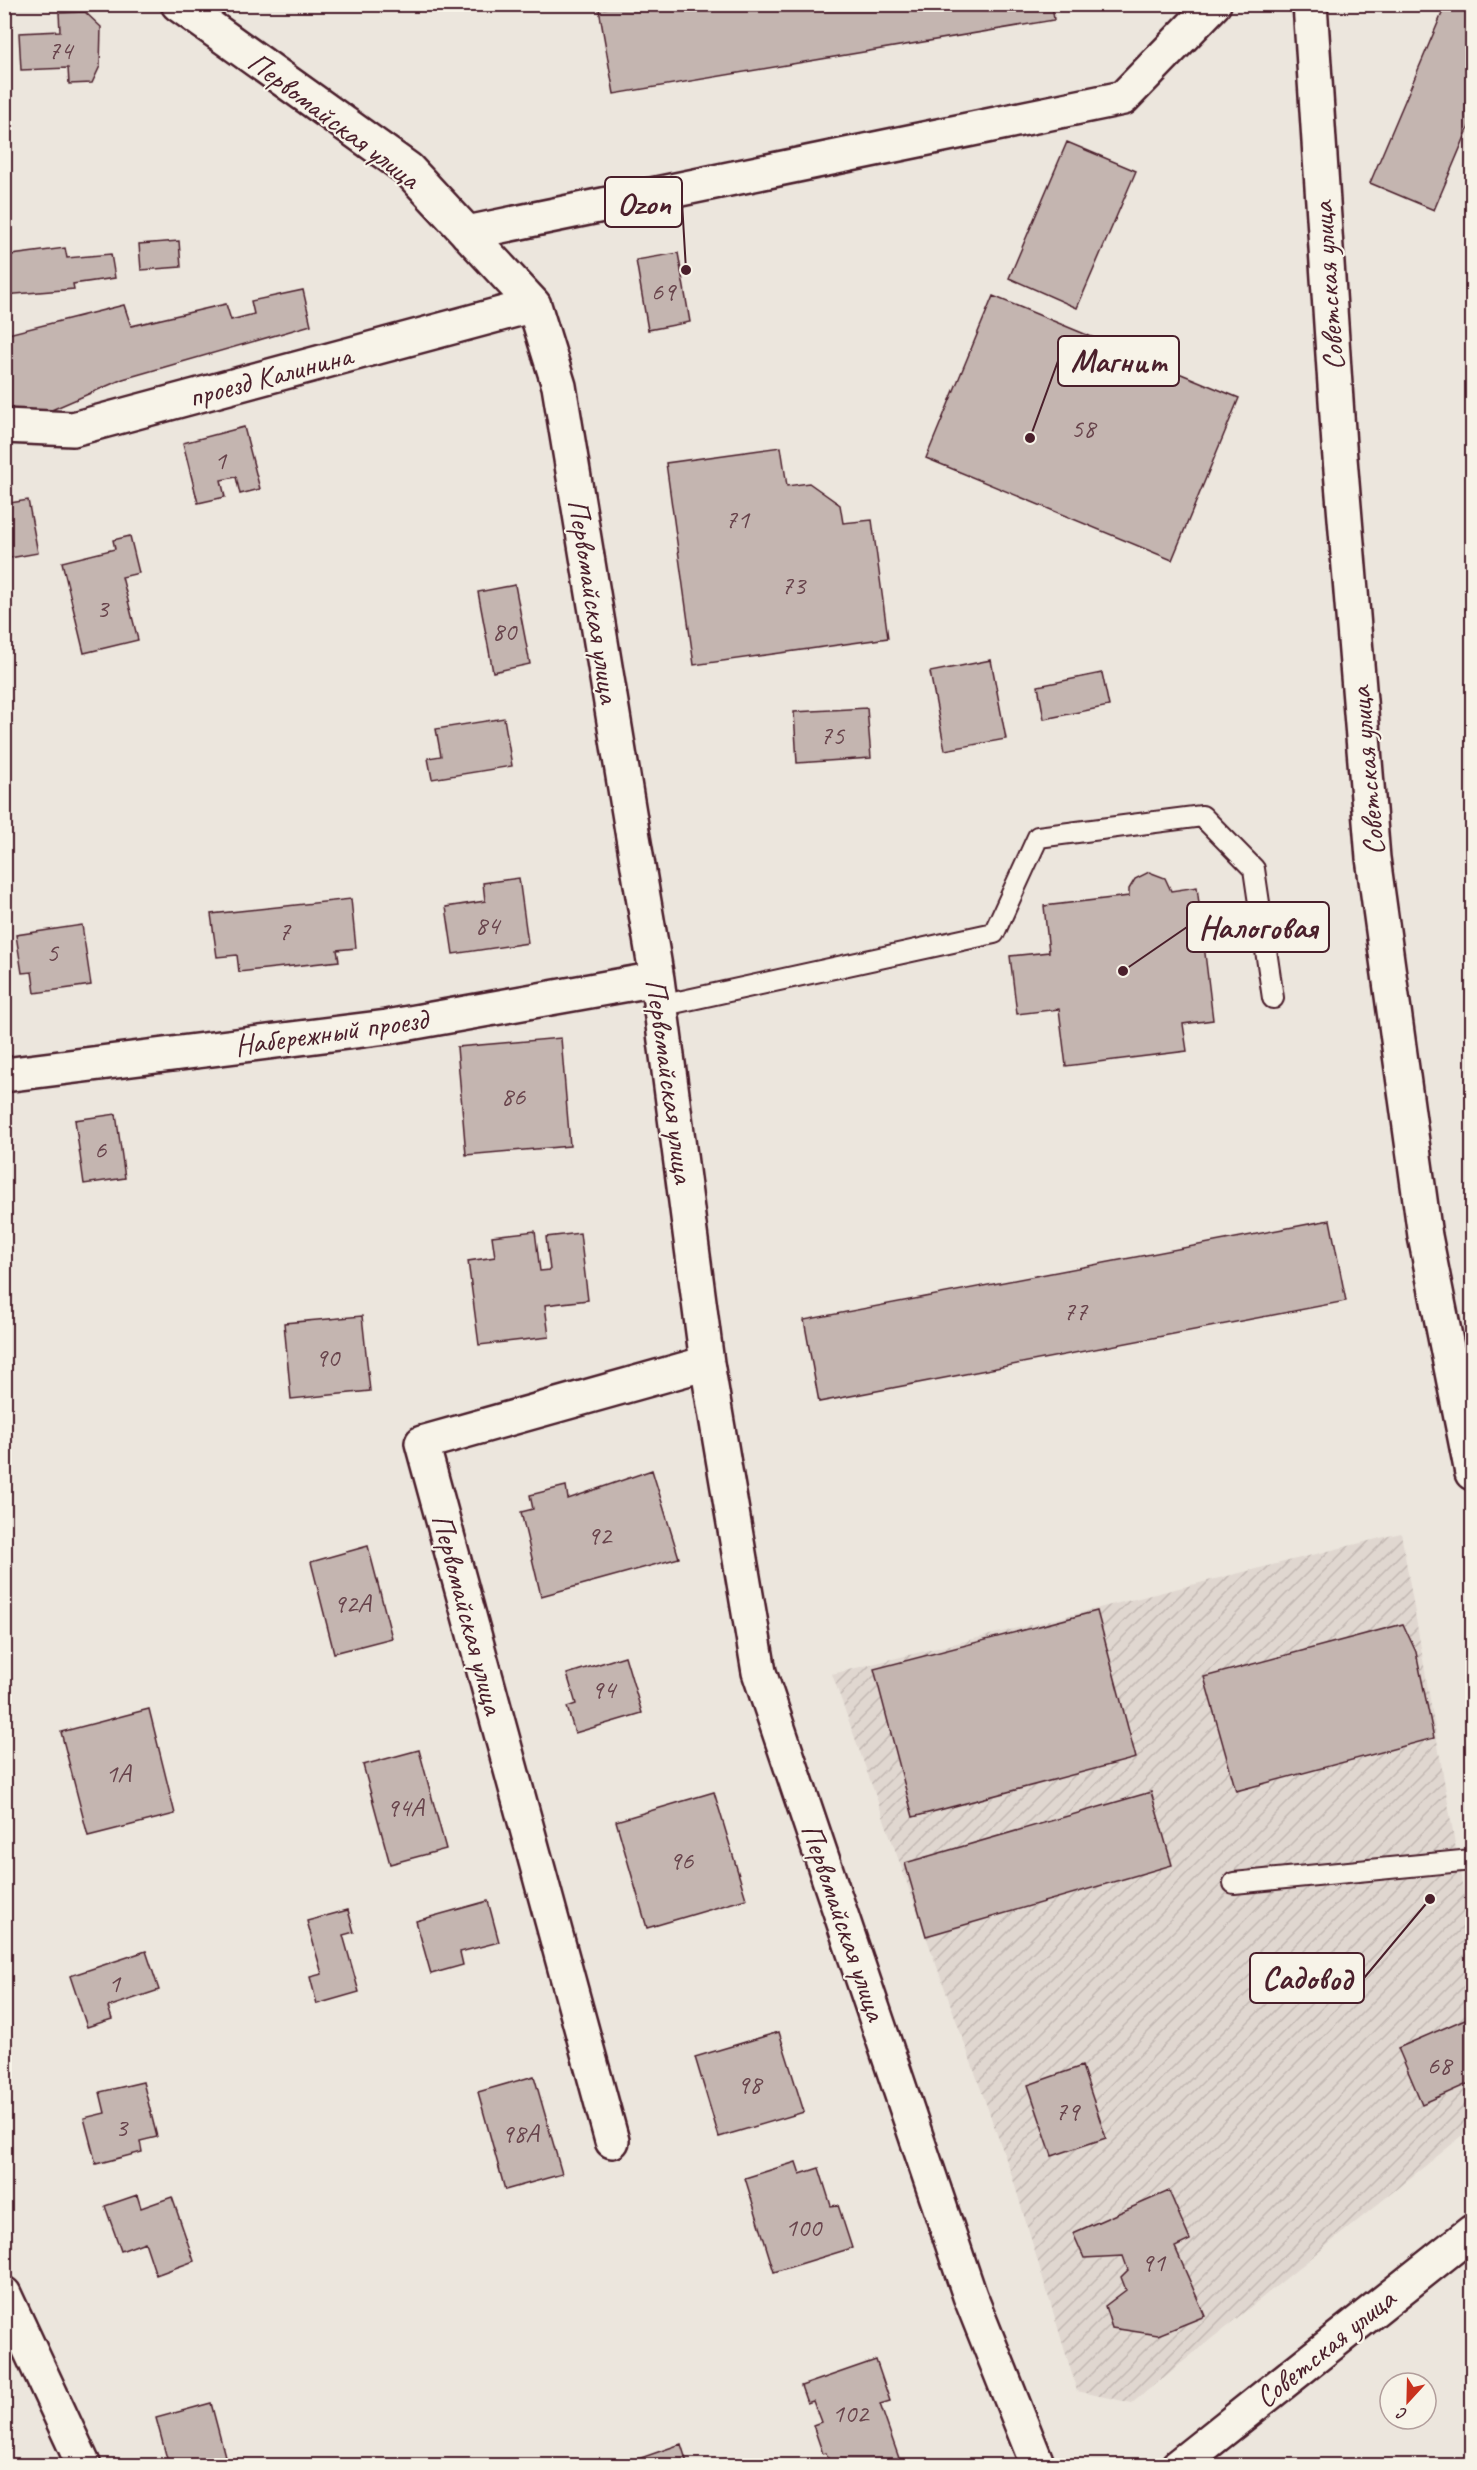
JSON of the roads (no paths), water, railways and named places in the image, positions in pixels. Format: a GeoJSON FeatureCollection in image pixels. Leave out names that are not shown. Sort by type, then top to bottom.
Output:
{"type":"FeatureCollection","features":[{"type":"Feature","properties":{"kind":"street","name":"Первомайская улица"},"geometry":{"type":"LineString","coordinates":[[178,4],[408,169],[534,305],[559,386],[658,992],[707,1363],[759,1672],[970,2296],[1038,2466]]}},
{"type":"Feature","properties":{"kind":"street"},"geometry":{"type":"LineString","coordinates":[[467,233],[1123,98],[1214,4]]}},
{"type":"Feature","properties":{"kind":"street","name":"Советская улица"},"geometry":{"type":"LineString","coordinates":[[1310,4],[1312,63],[1340,458],[1373,858],[1425,1236],[1473,1473]]}},
{"type":"Feature","properties":{"kind":"street","name":"проезд Калинина"},"geometry":{"type":"LineString","coordinates":[[4,426],[73,429],[534,305]]}},
{"type":"Feature","properties":{"kind":"street","name":"Набережный проезд"},"geometry":{"type":"LineString","coordinates":[[4,1075],[658,992]]}},
{"type":"Feature","properties":{"kind":"street","name":"Первомайская улица"},"geometry":{"type":"LineString","coordinates":[[612,2142],[422,1443],[707,1363]]}},
{"type":"Feature","properties":{"kind":"street","name":"Советская улица"},"geometry":{"type":"LineString","coordinates":[[1178,2466],[1473,2232]]}},
{"type":"Feature","properties":{"kind":"street"},"geometry":{"type":"LineString","coordinates":[[4,2294],[84,2466]]}},
{"type":"Feature","properties":{"kind":"lane"},"geometry":{"type":"LineString","coordinates":[[658,992],[994,933],[1038,837],[1202,816],[1254,869],[1273,998]]}},
{"type":"Feature","properties":{"kind":"lane"},"geometry":{"type":"LineString","coordinates":[[1233,1883],[1473,1860]]}},
{"type":"Feature","properties":{"kind":"place","name":"Ozon"},"geometry":{"type":"Point","coordinates":[686,270]}},
{"type":"Feature","properties":{"kind":"place","name":"Магнит"},"geometry":{"type":"Point","coordinates":[1030,438]}},
{"type":"Feature","properties":{"kind":"place","name":"Налоговая"},"geometry":{"type":"Point","coordinates":[1123,971]}},
{"type":"Feature","properties":{"kind":"place","name":"Садовод"},"geometry":{"type":"Point","coordinates":[1430,1899]}}]}
